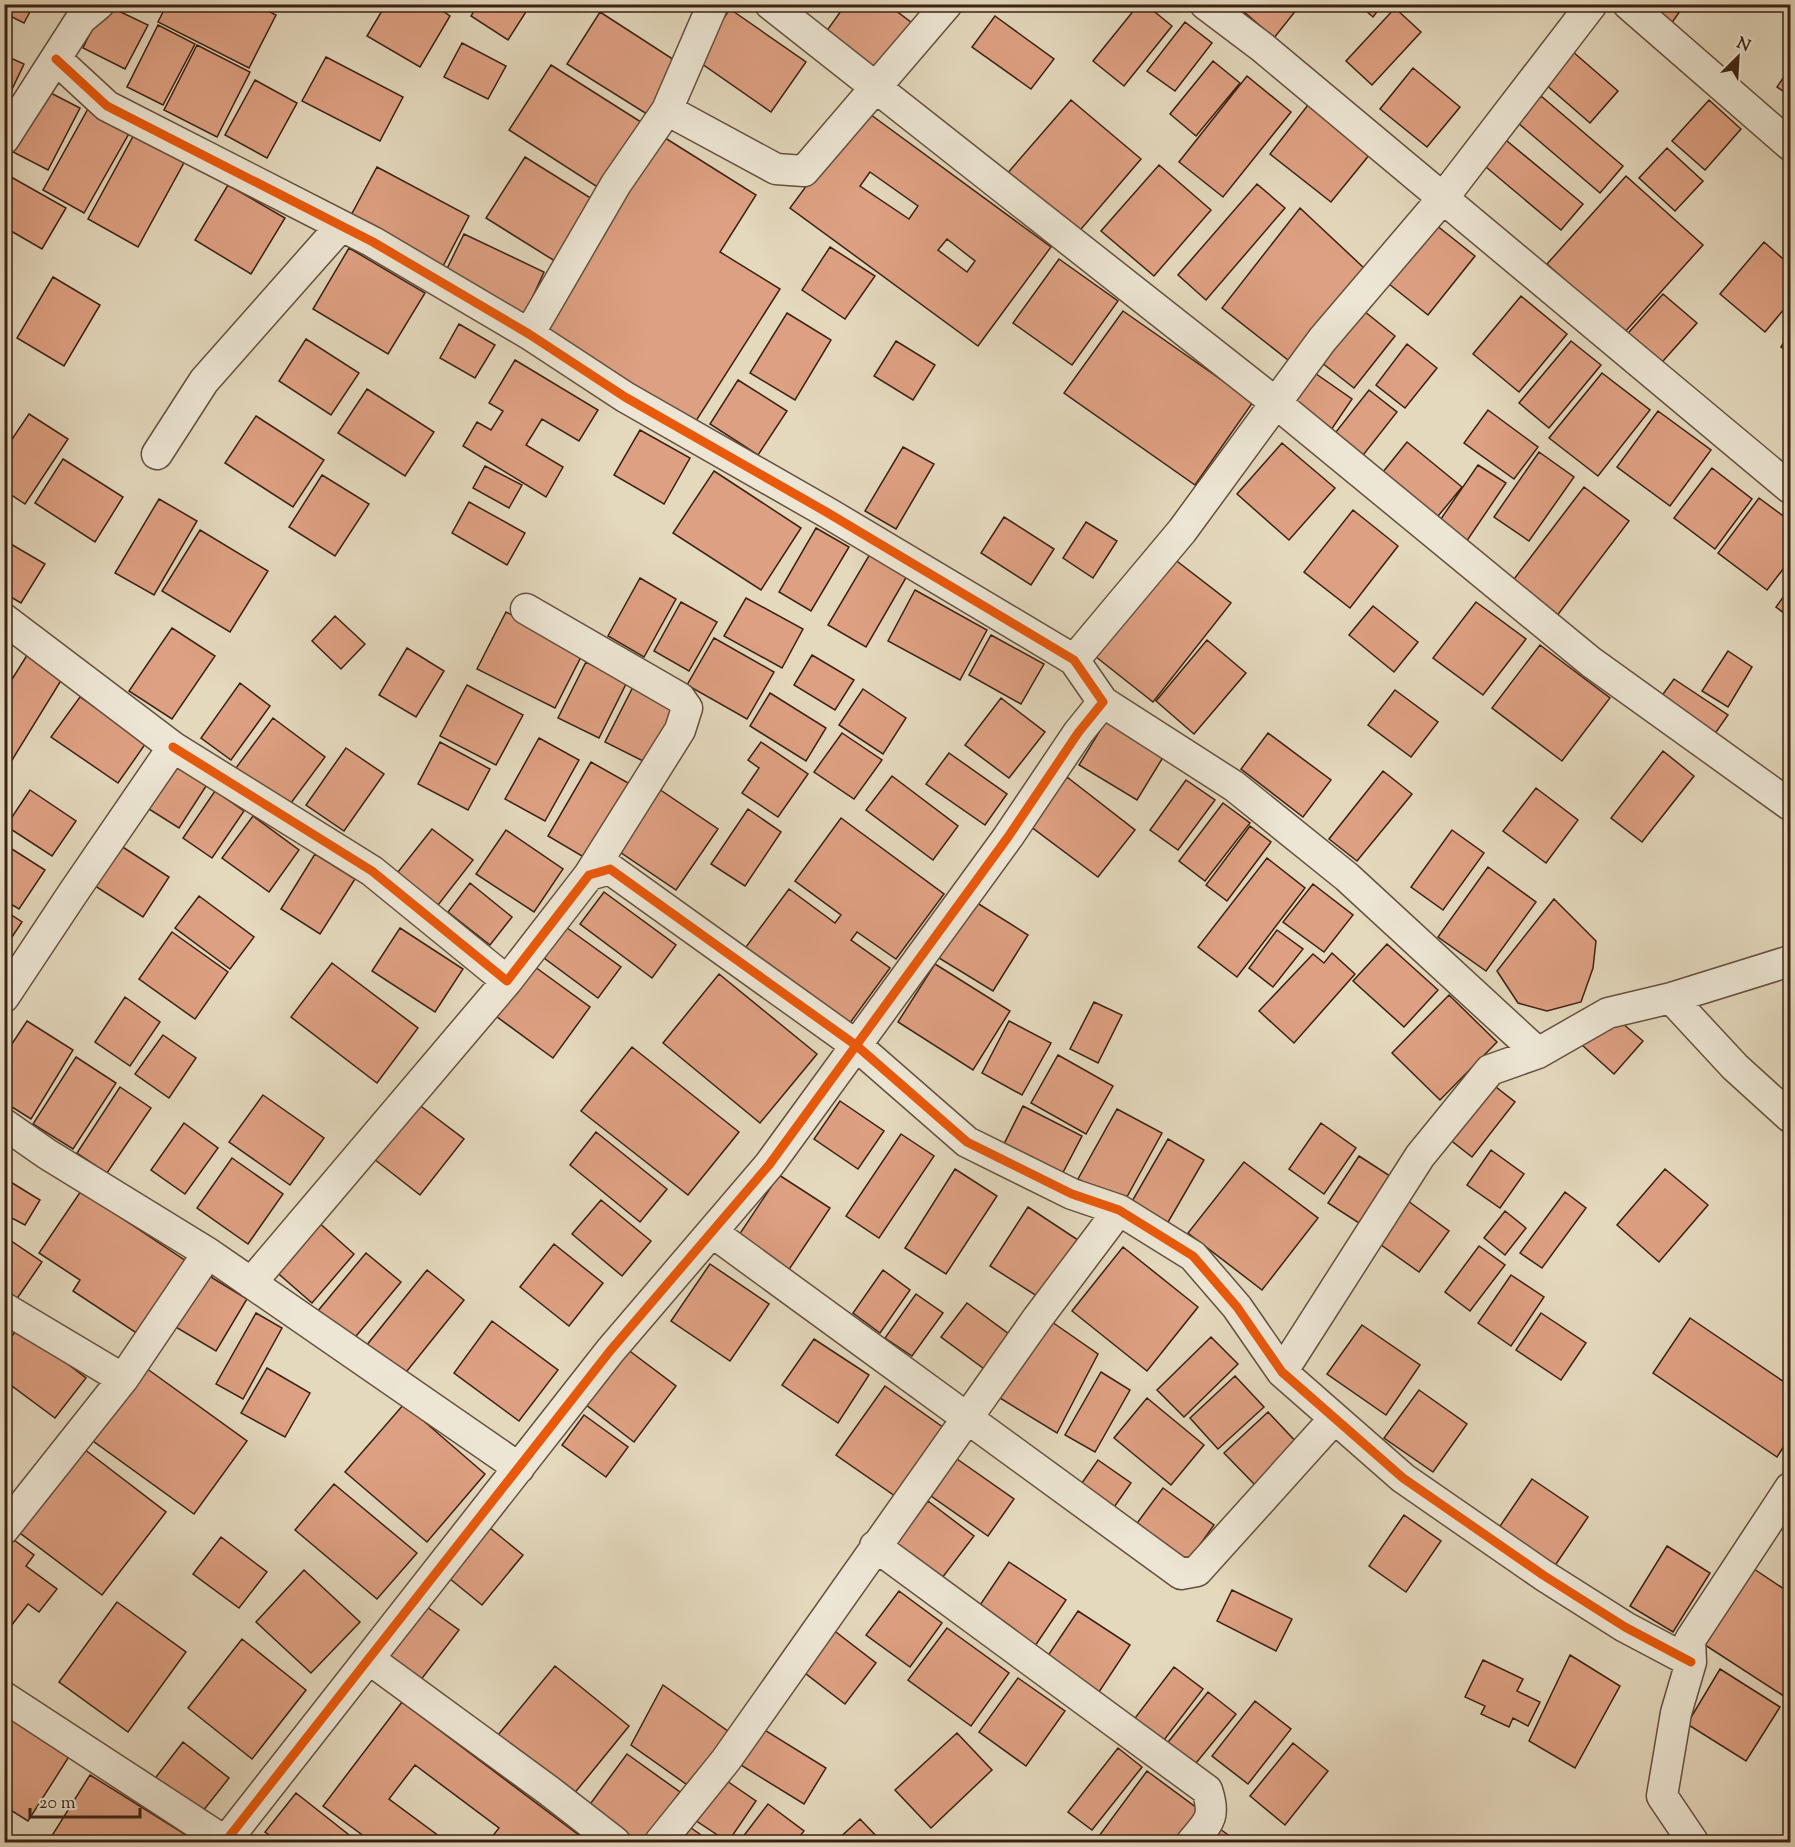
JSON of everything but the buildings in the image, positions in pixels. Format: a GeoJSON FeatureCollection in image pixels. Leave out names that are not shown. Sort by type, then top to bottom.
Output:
{"type":"FeatureCollection","features":[{"type":"Feature","properties":{"kind":"street"},"geometry":{"type":"LineString","coordinates":[[4,139],[81,19],[99,4]]}},
{"type":"Feature","properties":{"kind":"street"},"geometry":{"type":"LineString","coordinates":[[529,334],[616,184],[668,110],[713,4]]}},
{"type":"Feature","properties":{"kind":"street"},"geometry":{"type":"LineString","coordinates":[[770,4],[1276,403],[1591,662],[1791,805]]}},
{"type":"Feature","properties":{"kind":"street"},"geometry":{"type":"LineString","coordinates":[[668,110],[776,169],[804,171],[947,4]]}},
{"type":"Feature","properties":{"kind":"street"},"geometry":{"type":"LineString","coordinates":[[1205,4],[1262,47],[1613,342],[1791,488]]}},
{"type":"Feature","properties":{"kind":"street"},"geometry":{"type":"LineString","coordinates":[[1074,660],[1182,531],[1322,340],[1443,198],[1592,4]]}},
{"type":"Feature","properties":{"kind":"street"},"geometry":{"type":"LineString","coordinates":[[1628,4],[1791,145]]}},
{"type":"Feature","properties":{"kind":"street"},"geometry":{"type":"LineString","coordinates":[[56,58],[106,106],[341,226],[529,334],[626,397],[828,513],[1074,660],[1102,702],[1234,786],[1339,870],[1538,1053]]}},
{"type":"Feature","properties":{"kind":"street"},"geometry":{"type":"LineString","coordinates":[[157,454],[204,381],[341,226]]}},
{"type":"Feature","properties":{"kind":"street"},"geometry":{"type":"LineString","coordinates":[[252,1283],[507,981],[589,875],[680,730],[687,708],[680,698],[526,609]]}},
{"type":"Feature","properties":{"kind":"street"},"geometry":{"type":"LineString","coordinates":[[4,619],[173,747],[372,871],[507,981]]}},
{"type":"Feature","properties":{"kind":"street"},"geometry":{"type":"LineString","coordinates":[[4,1697],[236,1838],[369,1659],[610,1351],[770,1166],[1102,702]]}},
{"type":"Feature","properties":{"kind":"street"},"geometry":{"type":"LineString","coordinates":[[4,997],[173,747]]}},
{"type":"Feature","properties":{"kind":"street"},"geometry":{"type":"LineString","coordinates":[[589,875],[610,869],[857,1046],[967,1142],[1072,1194],[1119,1210],[1193,1256],[1237,1307],[1282,1372],[1403,1478],[1624,1627],[1691,1662]]}},
{"type":"Feature","properties":{"kind":"street"},"geometry":{"type":"LineString","coordinates":[[1282,1372],[1420,1156],[1490,1070],[1538,1053],[1608,1013],[1671,998],[1791,961]]}},
{"type":"Feature","properties":{"kind":"street"},"geometry":{"type":"LineString","coordinates":[[1671,998],[1735,1067],[1791,1117]]}},
{"type":"Feature","properties":{"kind":"street"},"geometry":{"type":"LineString","coordinates":[[4,1124],[47,1154],[208,1253],[519,1468]]}},
{"type":"Feature","properties":{"kind":"street"},"geometry":{"type":"LineString","coordinates":[[660,1842],[726,1760],[966,1418],[1119,1210]]}},
{"type":"Feature","properties":{"kind":"street"},"geometry":{"type":"LineString","coordinates":[[712,1232],[1181,1574],[1197,1571],[1334,1419]]}},
{"type":"Feature","properties":{"kind":"street"},"geometry":{"type":"LineString","coordinates":[[4,1529],[123,1379],[208,1253]]}},
{"type":"Feature","properties":{"kind":"street"},"geometry":{"type":"LineString","coordinates":[[4,1308],[123,1379]]}},
{"type":"Feature","properties":{"kind":"street"},"geometry":{"type":"LineString","coordinates":[[1693,1842],[1662,1796],[1676,1713],[1691,1662],[1690,1640],[1791,1488]]}},
{"type":"Feature","properties":{"kind":"street"},"geometry":{"type":"LineString","coordinates":[[875,1546],[1207,1790],[1212,1806],[1210,1822],[1192,1842]]}},
{"type":"Feature","properties":{"kind":"street"},"geometry":{"type":"LineString","coordinates":[[369,1659],[549,1790],[615,1842]]}},
{"type":"Feature","properties":{"kind":"cycle path"},"geometry":{"type":"LineString","coordinates":[[56,59],[107,106],[373,242],[529,334],[625,397],[828,513],[1074,660],[1103,702],[1078,733],[1008,837],[769,1165],[610,1351],[225,1842]]}},
{"type":"Feature","properties":{"kind":"cycle path"},"geometry":{"type":"LineString","coordinates":[[173,747],[372,871],[507,981],[589,875],[610,869],[857,1046],[967,1142],[1072,1194],[1119,1210],[1193,1256],[1237,1307],[1282,1372],[1403,1478],[1543,1575],[1625,1627],[1691,1662]]}}]}
